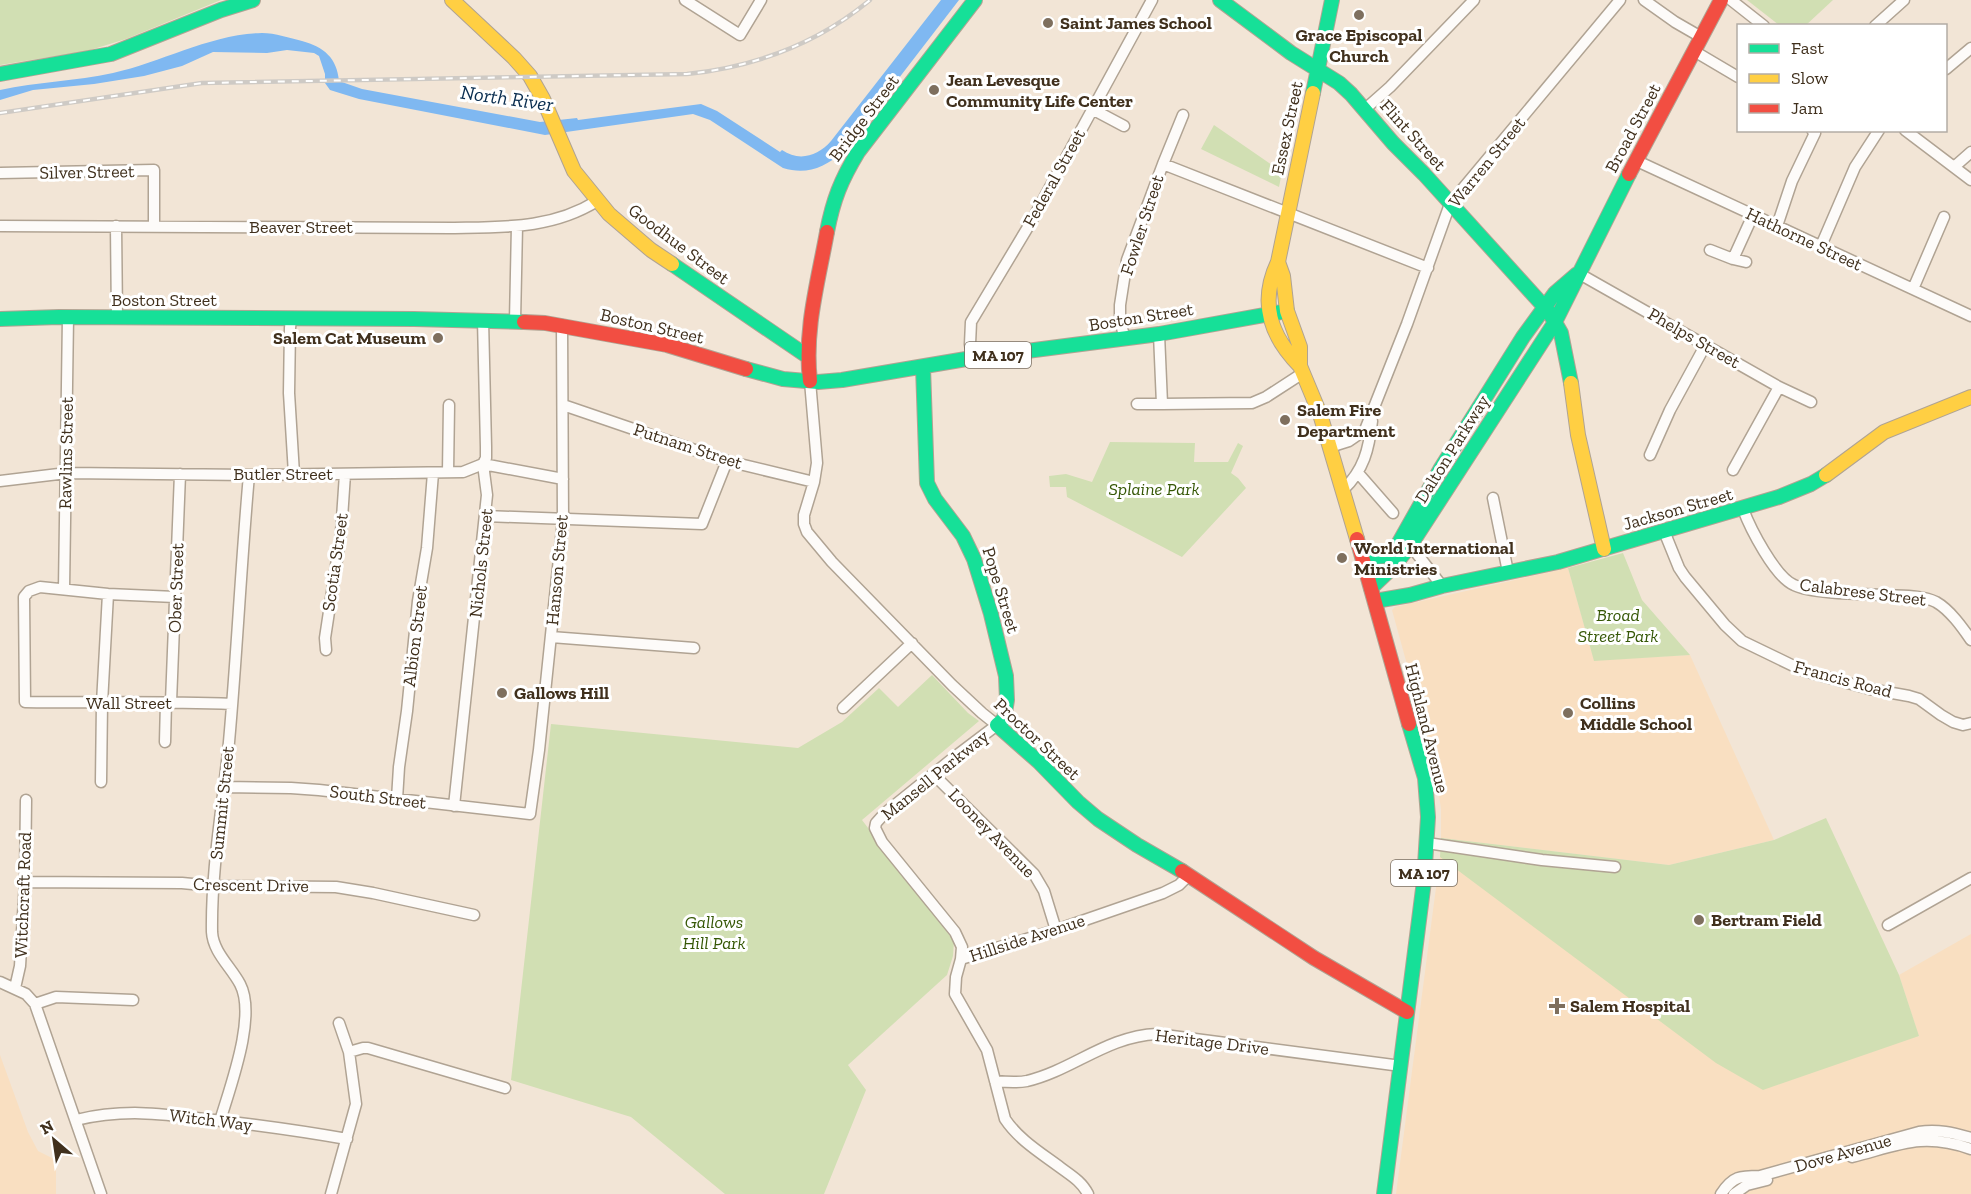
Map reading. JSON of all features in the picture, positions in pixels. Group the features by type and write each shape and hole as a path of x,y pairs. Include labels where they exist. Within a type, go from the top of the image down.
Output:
{"main road":[{"path":"0,74 111,54 221,10 253,0"},
{"name":"Goodhue Street","path":"452,0 523,68 537,87 549,111 574,171 617,222 651,250 807,356"},
{"name":"Bridge Street","path":"810,381 807,356 808,334 831,209 843,176 858,152 975,0"},
{"name":"Flint Street","path":"1220,0 1291,54 1339,83 1544,306 1555,322"},
{"name":"Essex Street","path":"1332,0 1278,262 1271,274 1268,289 1274,330 1287,354 1301,369 1320,414 1343,490"},
{"name":"Broad Street","path":"1555,322 1570,295 1578,273 1720,0"},
{"name":"Essex Street","path":"1278,262 1283,276 1287,311 1300,347 1301,369"},
{"name":"Broad Street","path":"1544,306 1578,273"},
{"name":"Dalton Parkway","path":"1373,594 1392,568 1407,541 1442,468 1517,345 1544,306"},
{"name":"Boston Street","path":"0,319 68,317 514,321 562,325 660,343 702,354 767,376 810,381 842,380 972,358 1125,339 1287,311"},
{"path":"1555,322 1561,333 1567,359 1578,435 1604,549"},
{"name":"Dalton Parkway","path":"1363,558 1390,553 1407,541 1555,322"},
{"name":"Pope Street","path":"923,367 927,483 935,499 967,543 991,614 1007,687 1004,720 998,725"},
{"name":"Jackson Street","path":"1373,594 1410,595 1442,586 1558,562 1743,509 1811,484 1898,424 1971,398"},
{"name":"Highland Avenue","path":"1343,490 1425,778 1428,808 1427,843 1384,1194"},
{"name":"Proctor Street","path":"998,725 1098,819 1189,875 1314,958 1407,1012"}],"street":[{"path":"685,0 740,35 761,0"},
{"name":"Federal Street","path":"972,358 971,322 1031,222 1152,0"},
{"path":"1364,110 1398,79 1474,0"},
{"name":"Warren Street","path":"1330,447 1356,437 1365,430 1428,268 1450,204 1620,0"},
{"path":"1644,0 1701,37"},
{"path":"1731,0 1761,24"},
{"path":"1877,24 1904,0"},
{"path":"1947,68 1971,48"},
{"path":"1694,51 1737,76"},
{"path":"1092,109 1124,126"},
{"name":"Fowler Street","path":"1125,339 1120,321 1120,305 1127,260 1162,164 1184,115"},
{"path":"1777,226 1792,181 1814,132"},
{"path":"1821,246 1855,167 1878,132"},
{"path":"1908,132 1971,180"},
{"path":"1954,167 1971,152"},
{"name":"Hathorne Street","path":"1637,161 1971,316"},
{"path":"1162,164 1428,268"},
{"name":"Silver Street","path":"0,173 154,170 154,226"},
{"name":"Beaver Street","path":"0,226 468,228 517,226 559,219 581,211 597,201"},
{"path":"1733,259 1753,215"},
{"path":"1913,289 1944,217"},
{"path":"116,226 117,318"},
{"path":"514,321 517,226"},
{"path":"1710,250 1746,262"},
{"name":"Phelps Street","path":"1578,273 1779,387 1811,402"},
{"name":"Rawlins Street","path":"64,589 68,317"},
{"path":"291,319 289,393 294,474"},
{"name":"Nichols Street","path":"454,806 487,495 483,464 486,458 486,447 483,320"},
{"name":"Hanson Street","path":"530,814 563,520 562,325"},
{"path":"1158,334 1162,404"},
{"path":"1650,454 1706,344"},
{"path":"1137,404 1252,403 1266,397 1301,369"},
{"name":"Proctor Street","path":"810,381 817,463 804,515 807,532 832,562 973,705 998,725"},
{"path":"1733,470 1779,387"},
{"path":"448,472 449,405"},
{"name":"Putnam Street","path":"563,405 727,461 814,482"},
{"name":"Warren Street","path":"1343,490 1358,473 1369,445 1372,415"},
{"path":"485,516 702,524 727,461"},
{"name":"Butler Street","path":"0,481 67,472 180,474 463,472 483,464 563,479"},
{"name":"Albion Street","path":"397,800 418,601 427,548 433,473"},
{"path":"1358,473 1393,513"},
{"name":"Ober Street","path":"165,742 175,597 180,474"},
{"name":"Summit Street","path":"220,1121 246,1018 245,1001 240,984 212,935 213,886 232,704 249,474"},
{"name":"Scotia Street","path":"326,650 325,638 341,533 345,474"},
{"path":"1493,498 1508,572"},
{"name":"Calabrese Street","path":"1743,509 1758,542 1793,585 1819,590 1904,596 1936,602 1971,640"},
{"name":"Francis Road","path":"1664,531 1685,577 1725,625 1742,641 1804,671 1870,689 1919,699 1953,722 1962,725 1971,723"},
{"path":"1407,541 1442,586"},
{"name":"Wall Street","path":"64,589 40,587 28,591 24,597 25,702 232,704"},
{"path":"64,589 108,594 175,597"},
{"path":"101,782 102,703 108,594"},
{"path":"551,638 694,648"},
{"path":"843,708 912,643"},
{"name":"Mansell Parkway","path":"961,959 962,947 955,932 882,842 875,827 885,813 998,725"},
{"name":"Looney Avenue","path":"933,774 1034,874 1044,891 1056,930"},
{"name":"South Street","path":"224,787 291,788 530,814"},
{"name":"Witchcraft Road","path":"15,988 20,966 25,882 26,800"},
{"path":"1427,843 1542,860 1615,867"},
{"name":"Hillside Avenue","path":"1088,1194 1077,1180 1011,1129 1001,1111 987,1050 955,994 956,977 961,959 1056,930 1163,893 1179,885 1189,875"},
{"path":"1888,925 1971,878"},
{"name":"Crescent Drive","path":"25,882 336,887 474,915"},
{"path":"0,982 26,994 35,1004 101,1194"},
{"path":"35,1004 56,997 133,999"},
{"path":"331,1194 356,1104 349,1052 339,1023"},
{"name":"Heritage Drive","path":"995,1081 1024,1082 1054,1071 1125,1038 1157,1034 1401,1066"},
{"path":"349,1052 368,1048 505,1088"},
{"name":"Witch Way","path":"76,1120 106,1113 134,1112 299,1130 346,1139"},
{"name":"Dove Avenue","path":"1721,1194 1734,1179 1760,1176 1919,1132 1934,1130 1952,1132 1971,1138"},
{"name":"Dove Avenue","path":"1734,1194 1747,1185 1914,1141 1935,1140 1971,1149"}],"shaded area":[{"name":"Collins Middle School","path":"1568,568 1594,660 1690,655 1774,840 1669,865 1441,838 1441,809 1435,766 1392,610 1395,607"},
{"name":"Salem Hospital","path":"1440,857 1637,880 1919,1037 1899,975 1971,934 1971,1194 1396,1194"},
{"path":"0,1055 28,1132 38,1151 56,1160 56,1194 0,1194"}],"green space":[{"path":"0,0 221,0 126,39 87,51 0,65"},
{"path":"1747,0 1833,0 1807,24 1778,24"},
{"path":"1214,125 1282,172 1279,187 1201,149"},
{"name":"Splaine Park","path":"1110,442 1195,443 1194,462 1228,462 1238,443 1243,446 1231,473 1246,488 1182,557 1067,497 1066,487 1050,487 1049,476 1066,474 1092,482"},
{"name":"Broad Street Park","path":"1623,553 1642,600 1690,655 1594,661 1568,568"},
{"name":"Gallows Hill Park","path":"932,675 968,713 979,721 862,820 954,941 953,956 947,975 848,1065 866,1090 824,1194 725,1194 631,1117 511,1080 551,724 798,748 842,722 879,688 898,707"},
{"name":"Bertram Field","path":"1826,818 1899,975 1919,1036 1763,1090 1716,1063 1440,857 1441,838 1669,865 1774,840"}],"water":[{"path":"941,0 959,0 842,152 822,166 800,171 783,168 710,120 693,114 545,135 359,99 330,90 325,83 325,74 319,56 314,53 287,50 267,53 213,52 182,66 144,76 33,90 0,100 0,90 113,73 224,38 267,33 302,41 323,50 332,60 339,81 362,89 540,122 577,118 578,120 701,104 717,111 780,152 782,150 795,156 808,156 831,141"}],"railway":[{"path":"0,113 202,83 687,74 712,71 784,51 850,16 870,0"}],"traffic: fast":[{"path":"0,74 111,54 221,10 253,0"},
{"path":"827,232 838,190 858,152 975,0"},
{"path":"1220,0 1291,53 1339,83 1351,94 1393,143 1549,312 1561,333 1571,383"},
{"path":"1313,93 1332,0"},
{"path":"1371,588 1410,546 1555,322 1629,174"},
{"path":"672,264 807,356"},
{"path":"1363,558 1386,556 1396,548 1441,468 1523,337 1555,293 1577,274"},
{"path":"746,369 783,379 818,382 842,380 972,358 1159,334 1287,311"},
{"path":"0,319 59,317 414,319 524,322"},
{"path":"923,367 927,483 935,499 963,536 974,559 991,614 1006,676 1007,700 1004,719 997,725 1098,819 1182,871"},
{"path":"1375,601 1558,562 1779,497 1826,475"},
{"path":"1384,1194 1424,881 1428,817 1425,778 1409,724"}],"traffic: slow":[{"path":"452,0 530,76 543,99 574,171 609,214 651,250 672,264"},
{"path":"1300,366 1281,343 1275,330 1271,318 1269,291 1278,262 1313,93"},
{"path":"1278,262 1283,276 1287,311 1300,347 1300,366 1320,414 1357,539"},
{"path":"1571,383 1578,435 1604,549"},
{"path":"1826,475 1884,432 1971,397"}],"traffic: jam":[{"path":"1629,174 1721,0"},
{"path":"810,381 810,325 827,232"},
{"path":"524,322 545,323 667,345 746,369"},
{"path":"1357,539 1409,724"},
{"path":"1182,871 1314,958 1407,1012"}],"place":[{"name":"Grace Episcopal Church","path":"1359,15"},
{"name":"Saint James School","path":"1048,23"},
{"name":"Jean Levesque Community Life Center","path":"934,90"},
{"name":"Salem Cat Museum","path":"438,338"},
{"name":"Salem Fire Department","path":"1285,420"},
{"name":"World International Ministries","path":"1342,558"},
{"name":"Gallows Hill","path":"502,693"},
{"name":"Collins Middle School","path":"1568,713"},
{"name":"Bertram Field","path":"1699,920"},
{"name":"Salem Hospital","path":"1557,1006"}],"water label":[{"name":"North River","path":"507,98"}]}
